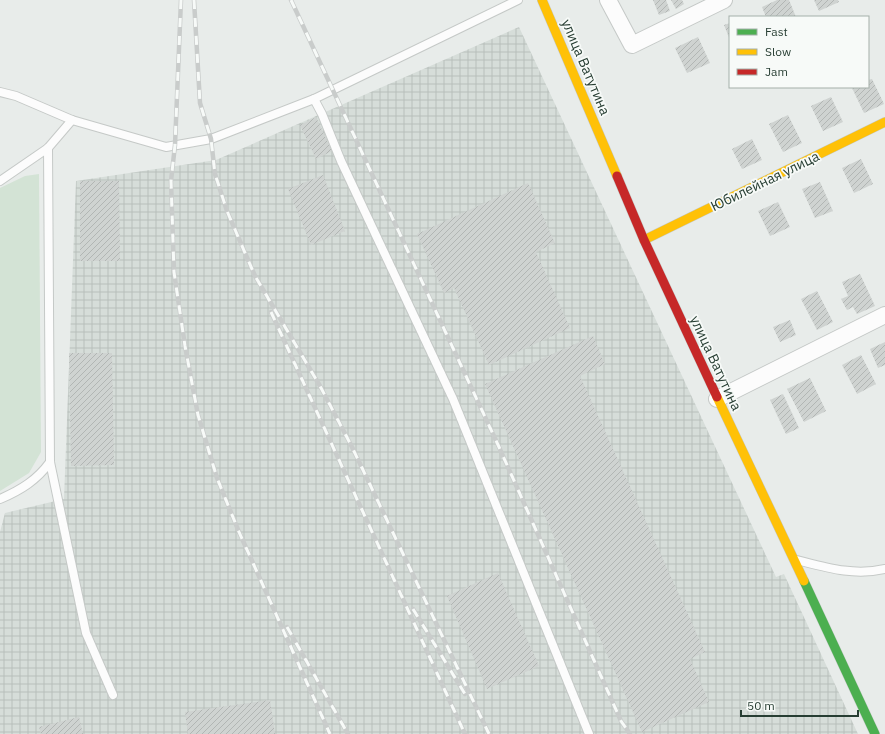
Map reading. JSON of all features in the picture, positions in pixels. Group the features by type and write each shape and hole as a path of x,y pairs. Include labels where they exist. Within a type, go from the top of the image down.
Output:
{"street":[{"name":"улица Ватутина","path":"542,0 644,240 717,399 875,734"},
{"path":"608,0 632,45 724,0"},
{"name":"Юбилейная улица","path":"644,240 885,122"},
{"path":"717,399 885,315"}],"lane":[{"path":"0,92 16,96 72,120 166,147 211,139 314,99 518,0"},
{"path":"314,99 322,114 341,161 453,399 589,734"},
{"path":"0,181 48,148 72,120"},
{"path":"48,148 50,462 86,633 113,695"},
{"path":"0,499 18,491 40,476 50,462"},
{"path":"792,559 830,569 867,573 885,569"}],"shaded area":[{"path":"519,27 776,577 784,574 858,734 0,734 0,532 5,513 64,499 76,181 216,160"}],"green space":[{"path":"39,174 41,452 29,473 0,491 0,188 25,176"}],"building":[{"path":"653,0 666,0 670,11 659,15"},
{"path":"671,0 682,0 684,4 676,9"},
{"path":"777,0 789,0 796,16 766,16 762,7"},
{"path":"814,0 838,0 839,2 819,11"},
{"path":"729,23 729,38 724,25"},
{"path":"698,37 710,63 687,73 675,48"},
{"path":"872,79 884,104 864,113 852,88 869,88 869,80"},
{"path":"831,97 843,122 823,131 811,106"},
{"path":"788,115 802,143 783,152 769,124"},
{"path":"316,117 332,151 316,159 300,125"},
{"path":"752,139 762,160 742,169 732,149"},
{"path":"861,159 873,184 854,193 842,168"},
{"path":"323,175 345,231 311,245 288,189"},
{"path":"80,181 119,181 120,261 80,261"},
{"path":"820,182 833,211 815,218 802,189"},
{"path":"528,183 555,243 536,252 570,328 489,365 454,288 444,293 417,234"},
{"path":"778,202 790,227 770,236 758,211"},
{"path":"860,274 875,306 857,314 853,307 847,310 841,299 848,296 842,282"},
{"path":"817,291 833,322 817,330 801,299"},
{"path":"790,320 796,335 780,342 773,327"},
{"path":"593,336 605,364 580,376 705,652 690,659 709,702 642,732 485,384"},
{"path":"885,342 885,365 878,368 870,349"},
{"path":"69,353 112,353 114,465 71,466"},
{"path":"861,355 876,384 857,394 842,365"},
{"path":"810,378 826,411 804,422 787,389"},
{"path":"783,394 799,428 786,434 770,400"},
{"path":"498,573 539,666 487,689 447,596"},
{"path":"270,700 275,734 188,734 185,712"},
{"path":"79,717 83,734 41,734 39,727"}],"railway":[{"path":"181,0 175,145 171,181 174,272 185,346 198,415 217,478 239,532 330,734"},
{"path":"194,0 200,103 211,139 215,174 227,211 255,276 320,386 352,447 489,734"},
{"path":"291,0 499,447 621,721 630,734"},
{"path":"271,312 465,734"},
{"path":"413,609 465,694"},
{"path":"287,627 348,734"}],"traffic: fast":[{"path":"804,581 875,734"}],"traffic: slow":[{"path":"542,0 617,176"},
{"path":"644,240 885,122"},
{"path":"717,397 804,581"}],"traffic: jam":[{"path":"617,176 644,240 717,397"}]}
